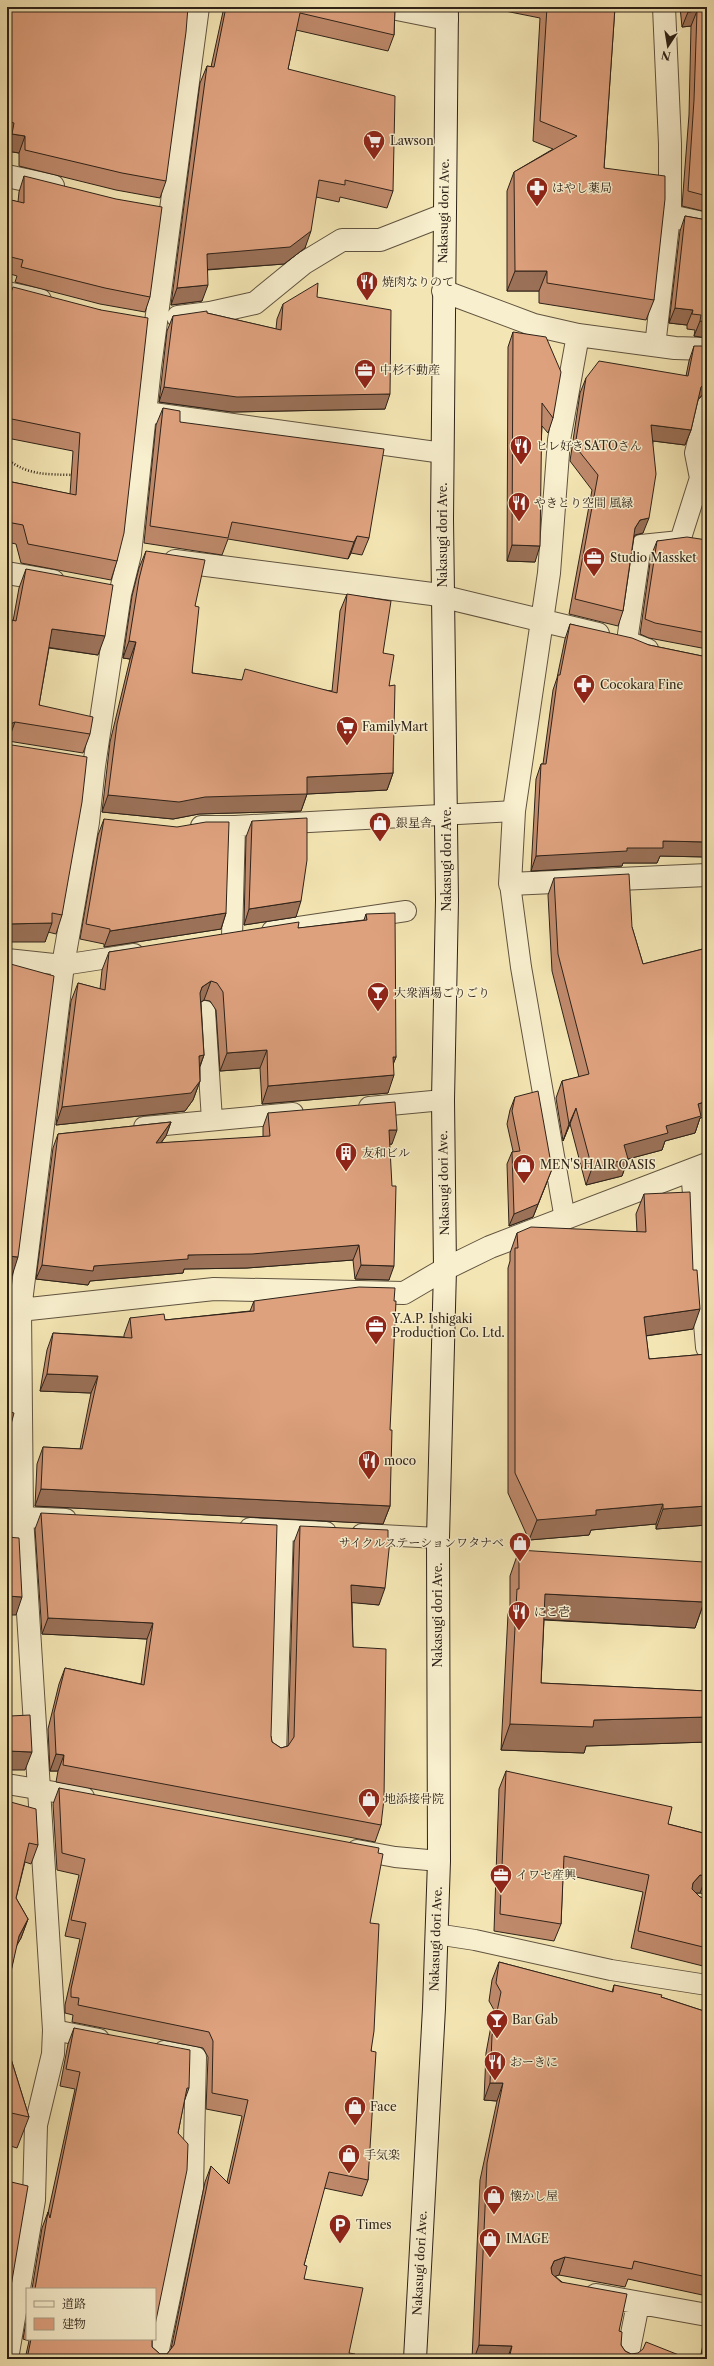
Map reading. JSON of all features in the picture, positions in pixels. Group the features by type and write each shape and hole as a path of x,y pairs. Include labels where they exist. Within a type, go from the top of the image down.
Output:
{"street":[{"path":"7,2357 34,2200 36,2125 53,2054 54,2030 22,1517 14,1309 50,1137 63,966 96,823 94,766 120,594 130,554 170,212 198,7"},
{"path":"387,7 446,13"},
{"path":"664,7 670,136 670,216 707,224"},
{"name":"Nakasugi dori Ave.","path":"415,2359 439,1861 438,1538 445,1269 443,1100 447,900 442,597 446,13"},
{"path":"7,176 75,192"},
{"path":"148,208 170,212"},
{"path":"134,323 157,323 255,303 304,263 342,240 380,240 444,215"},
{"path":"443,291 534,325 578,335 655,346 707,349"},
{"path":"7,293 62,306"},
{"path":"578,335 560,440 549,573 514,811 510,884 707,875"},
{"path":"130,554 442,597 627,641"},
{"path":"7,573 75,586"},
{"path":"97,590 120,594"},
{"path":"14,1309 214,1289 404,1293 445,1269 490,1247 699,1167 707,1347"},
{"path":"579,2292 638,2304 707,2315"},
{"path":"627,2359 638,2304"}],"lane":[{"path":"655,346 670,216"},
{"path":"669,654 646,649 627,641 641,545 680,541 700,478 695,453 707,405"},
{"path":"146,412 443,453"},
{"path":"72,763 94,766"},
{"path":"180,830 199,826 235,826 514,811"},
{"path":"235,826 224,938 406,911"},
{"path":"510,884 521,967 565,1219"},
{"path":"7,959 63,966 155,950"},
{"path":"205,1011 212,1120"},
{"path":"350,1108 443,1100"},
{"path":"127,1129 312,1111"},
{"path":"22,1517 85,1520"},
{"path":"235,1527 438,1538"},
{"path":"276,1753 283,1530"},
{"path":"7,1784 100,1800"},
{"path":"340,1847 395,1857 439,1861"},
{"path":"436,1934 475,1940 611,1970 707,1986"},
{"path":"54,2030 114,2042"},
{"path":"144,2047 196,2057 193,2188 157,2359"}],"building":[{"path":"7,7 188,7 166,181 122,173 25,150 25,136 12,134 14,123 7,121"},
{"path":"226,7 395,7 394,35 300,13 288,69 395,96 393,191 345,180 345,185 319,180 311,231 290,247 207,254 208,285 177,288 207,66 214,67"},
{"path":"547,7 615,7 604,168 665,176 665,199 654,300 547,283 547,271 515,271 514,172 577,136 540,121"},
{"path":"687,7 707,7 707,196 688,191 694,100 697,11 688,12"},
{"path":"24,176 116,199 162,207 150,297 105,288 21,267 23,260 7,256 7,199 24,203"},
{"path":"685,216 707,220 707,322 700,321 701,315 692,314 693,310 675,308"},
{"path":"318,283 317,297 391,310 390,394 237,397 164,387 173,316 207,311 207,313 281,330 283,304"},
{"path":"13,287 101,310 148,318 124,533 117,561 28,544 23,525 7,522 7,481 76,495 80,433 7,418 7,303"},
{"path":"513,332 546,337 561,372 553,418 542,403 540,546 512,545"},
{"path":"694,346 707,346 707,381 701,387 691,430 651,425 656,474 649,518 640,520 635,528 623,611 575,599 598,475 575,446 586,378 599,361 688,376"},
{"path":"163,408 180,411 180,422 384,449 369,538 357,536 354,542 232,522 228,538 150,526"},
{"path":"687,537 707,540 707,633 655,623 645,619 657,541"},
{"path":"146,551 205,560 195,606 199,607 192,673 242,680 245,669 337,693 347,594 391,601 383,653 394,655 389,686 395,685 393,773 307,777 307,794 205,797 179,802 108,795 117,724 136,642 129,641 139,579"},
{"path":"26,569 113,585 105,636 52,629 39,705 93,717 90,734 15,722 7,725 7,627 11,628 12,620 16,621"},
{"path":"570,624 632,638 649,645 707,657 707,842 663,841 663,848 627,848 627,851 536,856 541,764 546,764 558,675 560,675"},
{"path":"7,742 12,745 87,757 82,802 62,915 52,913 52,923 7,924"},
{"path":"307,818 307,860 301,901 249,909 252,821"},
{"path":"104,819 177,827 206,822 229,822 226,913 110,931 110,929 86,924"},
{"path":"629,874 632,927 643,964 707,948 707,1101 698,1104 701,1116 666,1126 668,1133 624,1145 628,1159 592,1168 576,1108 569,1124 562,1081 589,1074 558,954 554,878"},
{"path":"395,913 396,1057 393,1057 394,1075 268,1086 267,1050 227,1053 223,992 217,983 211,981 202,987 200,993 204,1055 199,1056 200,1081 191,1093 62,1107 78,983 105,990 109,952 299,922 298,928 367,920 366,914"},
{"path":"7,963 54,976 18,1257 8,1256 7,1259"},
{"path":"538,1091 552,1169 538,1204 514,1214 512,1152 520,1151 512,1111 515,1097"},
{"path":"395,1102 397,1130 389,1130 392,1186 396,1186 394,1266 361,1265 359,1245 252,1254 188,1255 188,1259 94,1266 93,1271 42,1265 58,1134 171,1122 156,1143 270,1136 268,1113"},
{"path":"690,1192 693,1270 697,1270 700,1309 644,1317 649,1359 707,1354 707,1506 663,1509 663,1504 596,1510 596,1515 537,1520 515,1473 515,1248 518,1248 517,1233 531,1227 646,1232 644,1194"},
{"path":"359,1287 395,1288 394,1301 396,1301 390,1430 392,1430 390,1506 41,1489 43,1447 82,1449 98,1376 47,1374 53,1333 132,1338 130,1318 164,1314 165,1320 254,1311 254,1301"},
{"path":"7,1411 14,1413 7,1440"},
{"path":"41,1513 277,1525 271,1736 272,1742 281,1748 288,1746 294,1737 300,1526 388,1530 388,1540 390,1540 385,1588 351,1585 353,1647 386,1649 384,1799 381,1825 63,1765 64,1755 56,1754 54,1713 65,1668 144,1685 153,1623 48,1618"},
{"path":"7,1537 19,1538 22,1597 7,1596"},
{"path":"519,1550 704,1562 704,1602 545,1594 541,1683 707,1691 707,1717 594,1720 593,1727 510,1724 517,1589 519,1589"},
{"path":"7,1715 30,1715 32,1752 7,1751"},
{"path":"506,1771 672,1807 668,1824 707,1834 707,1876 700,1875 693,1883 692,1889 700,1897 707,1899 707,1948 638,1931 649,1875 564,1856 561,1924 500,1914"},
{"path":"59,1788 379,1848 378,1853 383,1854 370,1923 379,1924 374,2031 371,2051 376,2052 368,2180 329,2172 304,2265 307,2266 304,2279 363,2288 349,2353 355,2354 355,2359 27,2359 31,2340 152,2340 152,2347 160,2354 167,2354 174,2345 211,2166 229,2184 248,2100 212,2093 213,2041 209,2032 78,2005 79,1998 71,1997 71,1989 86,1923 71,1920 85,1859 62,1853"},
{"path":"7,1801 36,1809 38,1845 29,1843 16,1898 28,1919 19,1936 10,1976 7,1980"},
{"path":"499,1962 613,1992 614,1985 662,1995 661,1997 707,2012 707,2277 634,2261 632,2269 565,2257 554,2261 551,2268 552,2274 561,2282 627,2294 619,2331 622,2332 621,2345 625,2351 631,2354 638,2353 643,2349 646,2342 689,2359 509,2359 512,2346 479,2345 487,2163 503,2083 490,2083 492,2036 501,1992 496,1983"},
{"path":"74,2028 190,2050 189,2088 187,2088 178,2133 188,2144 187,2170 156,2320 156,2288 35,2288 48,2212 50,2218 80,2072 66,2069"},
{"path":"7,2046 29,2117 7,2112"},
{"path":"7,2181 28,2186 7,2310"},
{"path":"707,2340 707,2359 703,2359"}],"place":[{"name":"Lawson","path":"374,160"},
{"name":"はやし薬局","path":"537,208"},
{"name":"焼肉なりのて","path":"367,302"},
{"name":"中杉不動産","path":"365,390"},
{"name":"ヒレ好きSATOさん","path":"521,466"},
{"name":"やきとり空間 風緑","path":"519,522"},
{"name":"Studio Massket","path":"594,578"},
{"name":"Cocokara Fine","path":"584,704"},
{"name":"FamilyMart","path":"347,746"},
{"name":"銀星舎","path":"380,842"},
{"name":"大衆酒場ごりごり","path":"378,1012"},
{"name":"友和ビル","path":"346,1172"},
{"name":"MEN'S HAIR OASIS","path":"524,1184"},
{"name":"Y.A.P. Ishigaki Production Co. Ltd.","path":"376,1346"},
{"name":"moco","path":"369,1480"},
{"name":"サイクルステーションワタナベ","path":"520,1562"},
{"name":"にこ壱","path":"519,1632"},
{"name":"地添接骨院","path":"369,1818"},
{"name":"イワセ産興","path":"501,1894"},
{"name":"Bar Gab","path":"497,2040"},
{"name":"おーきに","path":"495,2082"},
{"name":"Face","path":"355,2126"},
{"name":"手気楽","path":"349,2174"},
{"name":"懐かし屋","path":"494,2216"},
{"name":"Times","path":"340,2244"},
{"name":"IMAGE","path":"490,2258"}]}
